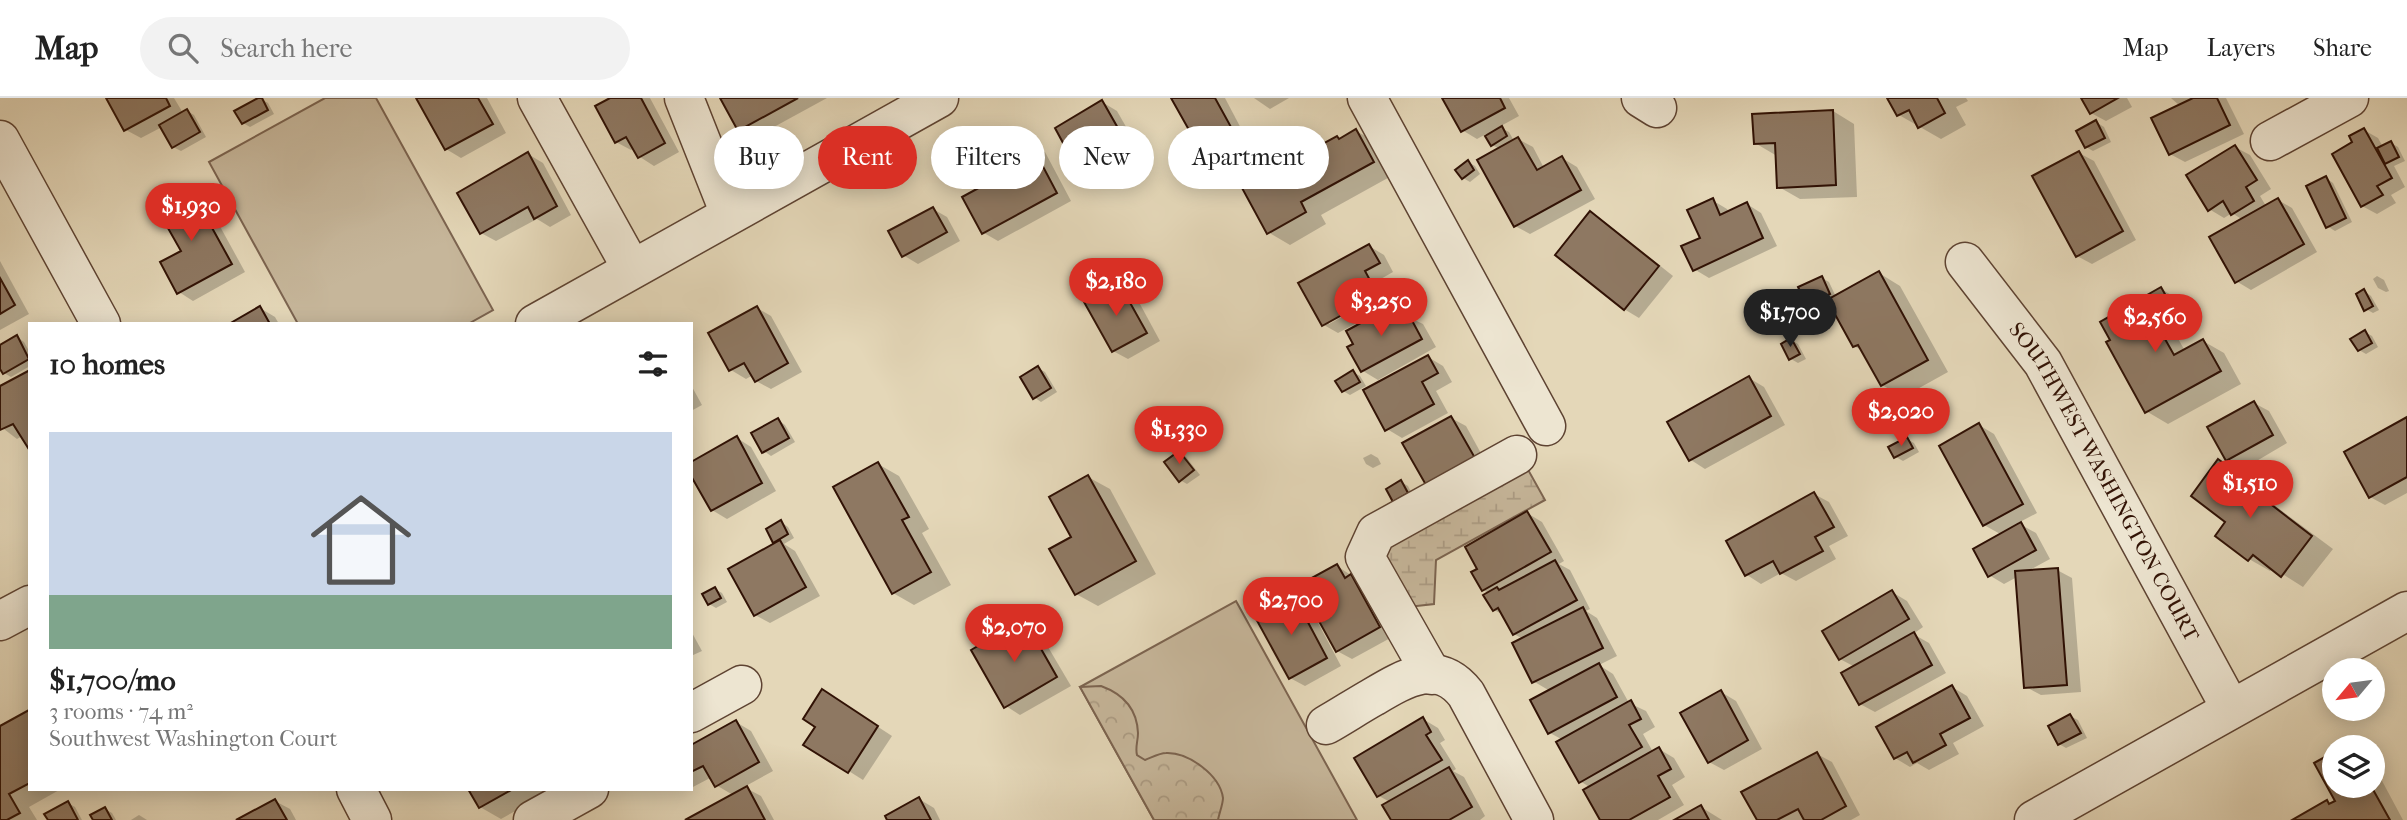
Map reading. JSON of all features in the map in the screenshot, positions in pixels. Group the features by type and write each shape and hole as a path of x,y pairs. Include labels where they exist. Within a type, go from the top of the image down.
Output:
{"street":[{"path":"537,98 632,269"},
{"path":"684,98 730,214"},
{"path":"539,322 939,98"},
{"path":"1367,98 1546,426"},
{"path":"2270,141 2349,98"},
{"path":"1,143 100,322"},
{"name":"SOUTHWEST WASHINGTON COURT","path":"1965,262 2043,363 2231,709"},
{"path":"1432,675 1365,557 1376,533 1517,455"},
{"path":"0,621 28,606"},
{"path":"2034,820 2407,611"},
{"path":"1326,725 1408,677 1432,675 1449,680 1460,686 1466,694 1534,820"},
{"path":"693,712 742,685"},
{"path":"357,791 372,820"},
{"path":"533,820 585,791"}],"green space":[{"path":"325,98 376,98 493,310 472,322 297,322 209,162"},
{"path":"1522,459 1545,500 1436,560 1434,604 1408,607 1381,552"},
{"path":"1236,601 1357,820 1154,820 1080,687"},
{"path":"1101,686 1116,693 1132,709 1138,733 1137,755 1145,760 1163,753 1184,756 1202,766 1216,781 1223,798 1218,820 1154,820 1080,687"}],"building":[{"path":"106,98 166,98 170,106 124,131"},
{"path":"262,98 268,110 242,124 234,111"},
{"path":"416,98 478,98 493,124 445,150"},
{"path":"610,98 641,98 665,143 638,158 626,137 615,143 595,106"},
{"path":"720,98 798,98 747,126 735,126"},
{"path":"1171,98 1215,98 1230,126 1187,126"},
{"path":"1442,98 1500,98 1505,108 1461,132"},
{"path":"1887,98 1937,98 1945,113 1918,128 1909,110 1897,116"},
{"path":"2081,98 2118,98 2090,114"},
{"path":"2193,98 2217,98 2230,125 2169,155 2151,118"},
{"path":"1102,100 1117,126 1059,126 1059,135 1055,128"},
{"path":"187,109 200,132 172,148 159,125"},
{"path":"1833,110 1836,185 1777,188 1775,143 1754,144 1752,114"},
{"path":"2096,120 2105,138 2085,148 2076,131"},
{"path":"1502,126 1507,136 1491,146 1485,136"},
{"path":"2364,128 2392,178 2377,186 2383,195 2361,207 2332,154 2352,142 2349,136"},
{"path":"1356,129 1374,162 1329,187 1329,140 1337,136 1339,139"},
{"path":"1518,137 1537,170 1562,156 1581,190 1514,227 1477,160"},
{"path":"2391,141 2399,157 2385,164 2377,148"},
{"path":"2235,145 2257,180 2246,187 2254,201 2231,215 2223,201 2208,211 2186,175"},
{"path":"2079,151 2123,231 2076,257 2032,176"},
{"path":"528,152 557,206 534,219 528,207 480,234 457,193"},
{"path":"1468,160 1474,170 1462,179 1455,170"},
{"path":"1045,170 1057,193 982,234 962,197 977,189 1045,189"},
{"path":"2326,176 2346,218 2326,228 2306,186"},
{"path":"190,188 232,264 177,294 160,262 181,251 156,207"},
{"path":"1243,189 1325,189 1301,202 1306,212 1267,234"},
{"path":"1713,198 1720,215 1747,202 1763,238 1693,271 1681,246 1700,238 1687,210"},
{"path":"2278,198 2304,244 2235,283 2209,237"},
{"path":"933,207 947,232 902,257 888,231"},
{"path":"1590,211 1659,266 1624,310 1555,255"},
{"path":"1369,244 1380,263 1365,271 1378,295 1322,326 1298,283"},
{"path":"1879,271 1928,360 1881,386 1858,345 1853,347 1827,300"},
{"path":"1822,276 1830,294 1806,304 1798,287"},
{"path":"0,278 15,305 0,314"},
{"path":"1119,283 1147,333 1112,352 1084,302"},
{"path":"2161,287 2171,305 2152,316 2174,355 2203,339 2221,371 2145,413 2106,342 2110,340 2100,322"},
{"path":"2364,289 2373,306 2364,311 2356,294"},
{"path":"260,306 269,322 232,322"},
{"path":"757,306 788,363 755,382 744,363 729,371 708,333"},
{"path":"1390,307 1397,319 1408,313 1422,339 1361,372 1347,347 1353,344 1346,331"},
{"path":"2365,330 2372,343 2358,351 2350,339"},
{"path":"17,335 28,360 3,374 0,369 0,345"},
{"path":"1791,338 1800,354 1789,360 1781,344"},
{"path":"1428,355 1438,373 1422,382 1434,404 1385,431 1363,390"},
{"path":"1038,366 1051,388 1033,399 1020,377"},
{"path":"1353,370 1360,382 1342,392 1335,381"},
{"path":"28,371 28,448 13,424 0,430 0,386"},
{"path":"1749,376 1771,416 1689,461 1667,422"},
{"path":"2254,401 2273,435 2226,461 2207,427"},
{"path":"1451,416 1475,458 1426,485 1402,443"},
{"path":"2407,417 2407,477 2369,498 2344,452"},
{"path":"778,418 789,438 762,453 751,433"},
{"path":"1979,423 2023,504 1983,526 1939,446"},
{"path":"737,436 762,483 711,511 693,480 693,461"},
{"path":"1907,437 1913,448 1894,458 1888,447"},
{"path":"1179,451 1194,470 1179,482 1164,462"},
{"path":"2218,459 2245,479 2242,482 2312,536 2281,577 2253,555 2248,561 2215,536 2225,522 2191,496"},
{"path":"878,462 909,517 902,520 931,572 892,594 833,487"},
{"path":"1088,475 1136,561 1075,595 1049,549 1071,537 1049,497"},
{"path":"1401,480 1408,493 1393,502 1386,489"},
{"path":"1814,492 1834,527 1815,537 1823,551 1780,574 1773,561 1745,576 1726,541"},
{"path":"1527,511 1551,552 1482,591 1471,572 1477,569 1465,547"},
{"path":"781,520 788,534 773,543 766,529"},
{"path":"2021,522 2036,550 1988,577 1973,549"},
{"path":"780,540 806,587 754,616 728,569"},
{"path":"1555,560 1577,600 1513,635 1498,608 1493,611 1483,595 1497,587 1499,590"},
{"path":"1337,564 1345,578 1351,574 1380,627 1336,652 1299,585"},
{"path":"2058,568 2067,685 2024,688 2015,571"},
{"path":"715,587 721,598 708,605 702,594"},
{"path":"1892,590 1909,619 1839,660 1822,631"},
{"path":"1294,596 1327,658 1289,679 1255,617"},
{"path":"1583,607 1603,648 1532,683 1512,643"},
{"path":"1024,619 1057,677 1004,708 971,650"},
{"path":"1914,632 1932,665 1859,705 1841,673"},
{"path":"1599,663 1617,697 1548,734 1530,700"},
{"path":"1952,685 1970,718 1940,734 1946,745 1913,763 1907,752 1894,759 1876,727"},
{"path":"822,689 878,726 848,773 803,745 815,727 803,719"},
{"path":"1721,690 1748,740 1708,763 1680,713"},
{"path":"1631,700 1641,719 1629,725 1642,747 1579,783 1556,742"},
{"path":"28,711 28,784 9,794 20,813 7,820 0,820 0,726"},
{"path":"2070,714 2081,733 2058,745 2048,726"},
{"path":"1423,717 1431,732 1426,735 1442,760 1377,797 1354,758"},
{"path":"736,720 759,762 715,787 703,766 693,771 693,744"},
{"path":"1659,747 1671,769 1658,776 1670,797 1629,820 1600,820 1583,790"},
{"path":"1817,752 1846,806 1821,820 1804,820 1798,809 1777,820 1757,820 1741,792"},
{"path":"2322,759 2322,777 2314,763"},
{"path":"1449,767 1472,807 1449,820 1391,820 1382,805"},
{"path":"747,786 765,820 685,820"},
{"path":"469,791 509,791 479,808"},
{"path":"919,797 931,820 887,820 885,816"},
{"path":"2333,798 2378,798 2390,820 2292,820 2327,800 2329,804 2335,801"},
{"path":"275,799 287,820 236,820"},
{"path":"68,801 78,820 48,820 44,814"},
{"path":"1701,805 1709,820 1674,820"},
{"path":"105,807 112,820 93,820 90,815"}]}
